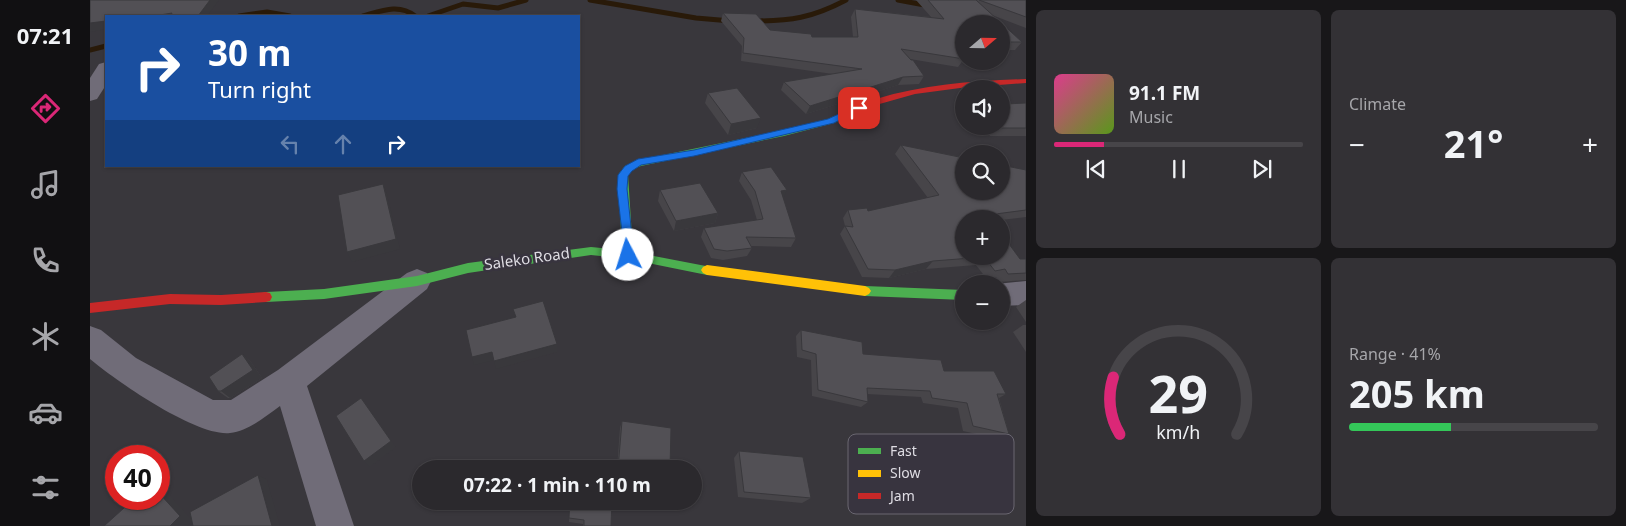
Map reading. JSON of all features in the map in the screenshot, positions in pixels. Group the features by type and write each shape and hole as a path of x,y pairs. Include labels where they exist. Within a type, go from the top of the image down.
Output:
{"street":[{"path":"90,95 105,70"},
{"path":"628,255 623,175 638,163 675,157 812,126 831,121 872,102 914,93 960,84 1026,81"},
{"name":"Saleko Road","path":"90,308 170,299 221,300 324,294 417,281 468,268 543,256 591,251 628,255 736,275 846,290 955,295"},
{"path":"90,340 101,351 125,368 210,416 231,417 244,412 289,381 417,281"},
{"path":"1010,294 1026,293"},
{"path":"289,381 335,526"}],"building":[{"path":"90,0 210,0 199,15 171,15 172,13 160,15 105,15 105,21 90,23"},
{"path":"928,0 976,0 992,15 955,15 955,58 901,49 913,60 924,76 903,77 810,106 784,82 862,69 743,53 744,38 723,13 756,14 770,30 811,34 812,37 858,37 855,9 944,19"},
{"path":"979,0 1026,0 1026,17"},
{"path":"1010,31 1022,42 1010,42"},
{"path":"737,88 761,118 731,124 708,93"},
{"path":"1026,103 1026,128 1010,128 1010,104"},
{"path":"901,145 955,156 955,200 1010,200 1010,167 1026,170 1026,210 1010,212 1010,210 955,210 955,259 933,261 895,270 868,269 845,226 853,227 848,210 867,208 868,211 939,195"},
{"path":"771,167 787,190 781,191 796,238 746,237 752,248 727,251 714,249 704,228 763,219 755,191 742,172"},
{"path":"700,183 718,213 676,221 660,190"},
{"path":"383,184 396,239 347,252 338,195"},
{"path":"1010,245 1020,259 1026,259 1026,273 1008,274 1005,269 995,271 990,265 1010,265"},
{"path":"543,301 557,344 494,361 492,352 472,357 466,330 516,317 513,309"},
{"path":"801,330 862,342 863,354 941,360 944,371 994,371 1006,394 997,394 1009,434 973,426 967,403 932,398 930,391 867,388 868,402 818,390 816,354 802,350"},
{"path":"242,354 253,370 221,391 218,391 209,377"},
{"path":"361,398 391,441 364,461 336,416"},
{"path":"622,421 671,428 670,460 619,460"},
{"path":"739,451 803,457 811,498 744,492"},
{"path":"258,475 272,526 193,526 190,512"},
{"path":"170,505 180,516 170,526 104,526 122,510 170,510"},
{"path":"569,510 612,510 611,526 584,526 584,520 569,518"}],"waterway":[{"path":"431,15 463,4 498,8 526,0"},
{"path":"590,0 696,18 731,21"},
{"path":"752,21 790,19 812,15 846,0"},
{"path":"898,0 930,6"},
{"path":"366,15 390,9 403,10 414,15"},
{"path":"246,15 267,12 284,15"},
{"path":"90,50 105,46"}],"traffic: fast":[{"path":"628,255 623,175 628,168 639,163 784,133 831,121 852,111"},
{"path":"266,297 324,294 417,281 468,268 591,251 628,255 707,270"},
{"path":"865,291 955,295"}],"traffic: slow":[{"path":"707,270 865,291"}],"traffic: jam":[{"path":"852,111 894,96 915,91 960,85 1026,81"},
{"path":"90,308 170,299 221,300 266,297"}],"route":[{"path":"628,255 622,189 623,175 628,168 638,163 694,153 831,121 859,108"}]}
